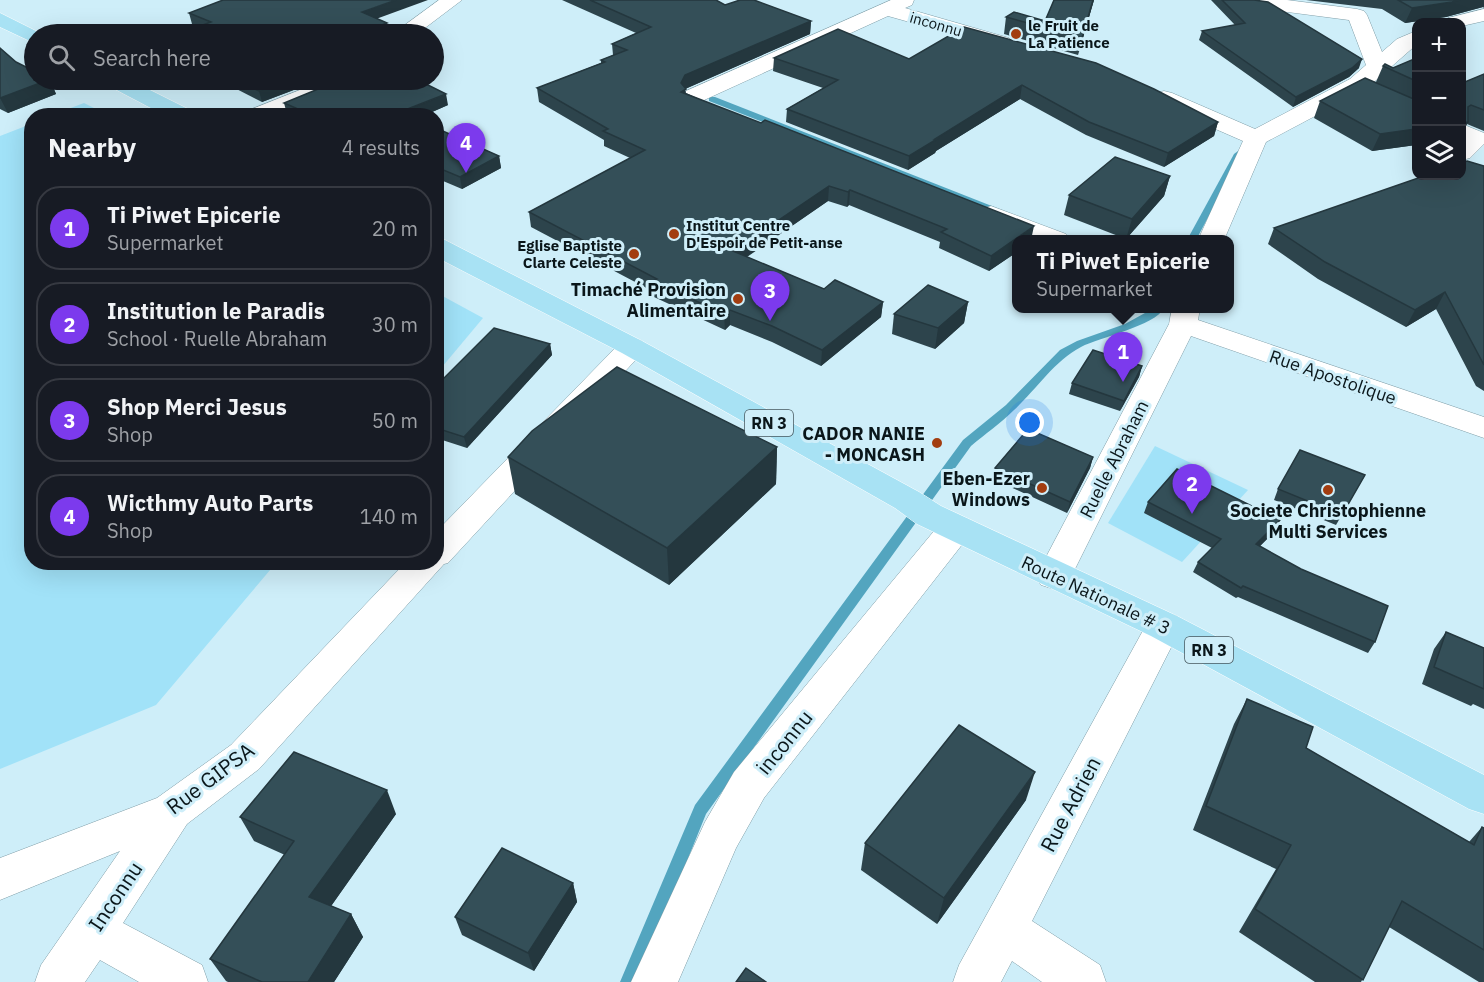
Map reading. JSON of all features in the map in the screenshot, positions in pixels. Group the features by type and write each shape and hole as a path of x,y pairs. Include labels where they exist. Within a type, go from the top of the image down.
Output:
{"main road":[{"path":"0,19 24,32"},
{"path":"134,90 169,108"},
{"name":"Route Nationale # 3","path":"444,250 632,347 931,514 1054,576 1164,626 1484,796"}],"street":[{"path":"419,24 452,0"},
{"name":"inconnu","path":"717,106 694,96 906,0"},
{"path":"1242,0 1357,15 1377,66"},
{"name":"inconnu","path":"886,9 1022,47"},
{"path":"1466,19 1484,15"},
{"path":"810,25 833,33"},
{"path":"1213,235 1256,138 1368,88 1377,66 1412,39"},
{"path":"1142,88 1256,138"},
{"path":"275,108 319,90"},
{"path":"1466,133 1478,138 1466,149"},
{"path":"969,205 1044,235"},
{"name":"Rue Apostolique","path":"1184,316 1484,428"},
{"name":"Ruelle Abraham","path":"1054,576 1184,316"},
{"path":"444,546 632,347"},
{"name":"inconnu","path":"654,982 720,836 749,785 931,514"},
{"name":"Rue GIPSA","path":"0,879 172,811 244,757 420,570"},
{"name":"Rue Adrien","path":"976,982 1164,626"},
{"name":"Inconnu","path":"58,982 172,811"},
{"path":"1004,929 1083,982"},
{"name":"inconnu","path":"92,931 185,982"}],"shaded area":[{"path":"84,103 94,108 71,108"},
{"path":"24,127 24,570 270,570 156,705 0,769 0,136"},
{"path":"444,297 483,318 444,365"},
{"path":"1155,446 1248,490 1182,562 1108,523"}],"building":[{"path":"223,0 396,0 362,12 387,23 384,24 206,24 211,22 189,13"},
{"path":"590,0 716,0 725,5 740,0 754,0 811,21 685,75 681,83 686,89 681,92 761,123 765,120 1034,226 1021,235 1012,235 1012,241 991,256 941,232 947,229 850,190 848,192 829,186 733,251 824,289 835,280 883,302 822,350 772,326 730,310 724,314 653,281 657,279 529,212 645,150 603,131 608,129 537,88 605,62 601,60 627,50 612,44 651,27"},
{"path":"1054,0 1093,0 1082,38 1006,17 1014,12 1045,21"},
{"path":"1222,0 1268,2 1362,59 1352,68 1296,97 1202,31 1245,23"},
{"path":"1398,0 1460,0 1412,8"},
{"path":"964,27 1096,63 1154,89 1218,122 1168,153 1089,122 1022,85 909,156 787,109 838,80 774,58 838,29 909,59"},
{"path":"0,48 24,66 24,89 0,98"},
{"path":"1412,60 1412,79 1383,66 1385,64 1393,68"},
{"path":"1484,74 1484,110 1471,105 1468,107 1468,122 1466,122 1466,82"},
{"path":"1365,78 1412,98 1412,130 1380,134 1320,101"},
{"path":"316,90 438,90 446,94 410,108 296,108 284,103"},
{"path":"444,132 499,156 460,177 444,170"},
{"path":"1115,157 1170,176 1132,219 1069,195"},
{"path":"1466,161 1484,166 1484,365 1445,292 1415,310 1325,262 1274,228 1412,180 1466,180"},
{"path":"928,285 968,302 938,328 894,314"},
{"path":"494,328 550,344 464,437 444,431 444,378"},
{"path":"1093,350 1142,366 1124,401 1072,383"},
{"path":"617,367 777,447 667,548 508,457 532,431"},
{"path":"1028,429 1093,457 1070,502 995,468"},
{"path":"1300,450 1365,475 1342,515 1278,489"},
{"path":"1177,469 1280,520 1256,544 1301,569 1388,606 1375,642 1243,586 1241,588 1198,562 1221,539 1148,502"},
{"path":"1446,632 1484,648 1484,689 1434,667"},
{"path":"1247,699 1313,727 1306,748 1474,845 1482,827 1484,828 1484,950 1402,901 1363,980 1255,909 1291,845 1206,806"},
{"path":"959,725 1035,772 944,898 865,843"},
{"path":"294,752 387,790 309,897 351,914 308,982 262,982 210,959 294,841 240,817"},
{"path":"502,848 573,883 528,953 455,917"},
{"path":"746,968 766,982 736,982"}],"waterway":[{"path":"712,99 1002,212"},
{"path":"1194,235 1238,154"},
{"path":"629,982 700,810 967,443 1010,408 1064,352 1155,313"}],"place":[{"name":"le Fruit de La Patience","path":"1016,34"},
{"name":"Wicthmy Auto Parts","path":"466,173"},
{"name":"Institut Centre D'Espoir de Petit-anse","path":"674,234"},
{"name":"Eglise Baptiste Clarte Celeste","path":"634,254"},
{"name":"Timaché Provision Alimentaire","path":"738,299"},
{"name":"Shop Merci Jesus","path":"770,321"},
{"name":"Ti Piwet Epicerie","path":"1123,382"},
{"name":"CADOR NANIE - MONCASH","path":"937,443"},
{"name":"Eben-Ezer Windows","path":"1042,488"},
{"name":"Societe Christophienne Multi Services","path":"1328,490"},
{"name":"Institution le Paradis","path":"1192,514"}]}
